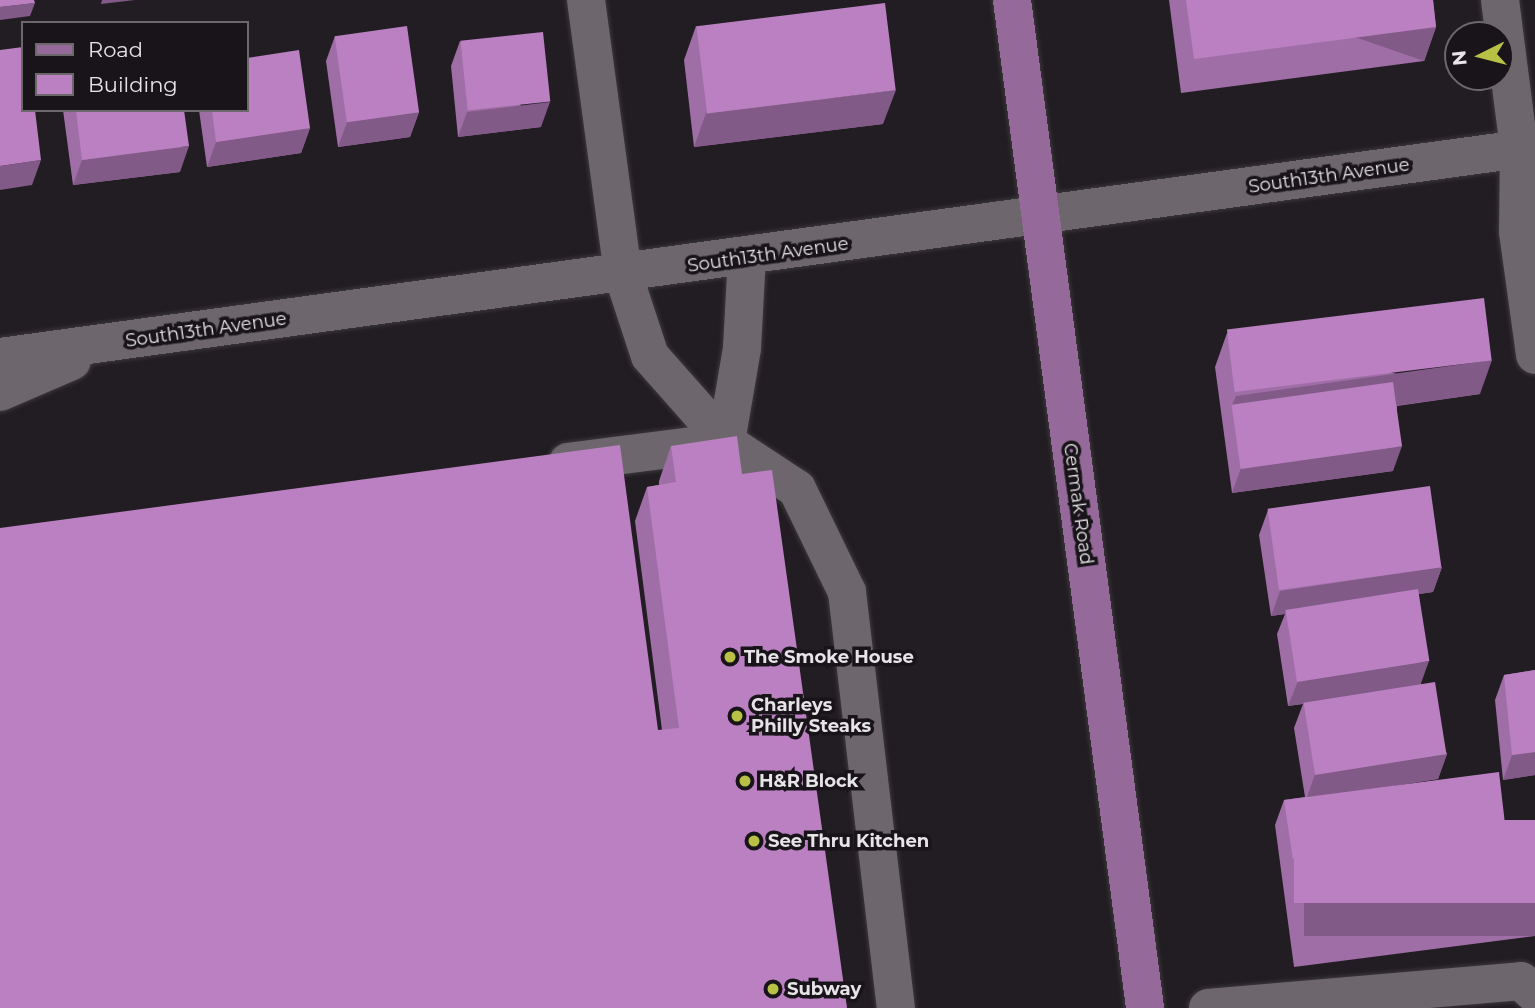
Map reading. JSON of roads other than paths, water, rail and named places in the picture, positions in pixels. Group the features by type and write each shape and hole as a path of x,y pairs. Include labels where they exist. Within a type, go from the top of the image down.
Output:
{"main road":[{"name":"Cermak Road","path":"1012,0 1145,1008"}],"street":[{"path":"586,0 623,274 650,356 726,442 797,489 847,592 896,1008"},
{"path":"1500,0 1527,148 1518,232 1535,355"},
{"name":"South13th Avenue","path":"0,357 1040,218 1527,148"},
{"path":"726,442 742,348 747,257"},
{"path":"0,392 116,342"},
{"path":"534,466 726,442"},
{"path":"1208,1008 1521,981 1535,994"}],"place":[{"name":"The Smoke House","path":"730,657"},
{"name":"Charleys Philly Steaks","path":"737,716"},
{"name":"H&R Block","path":"745,781"},
{"name":"See Thru Kitchen","path":"754,841"},
{"name":"Subway","path":"773,989"}]}
